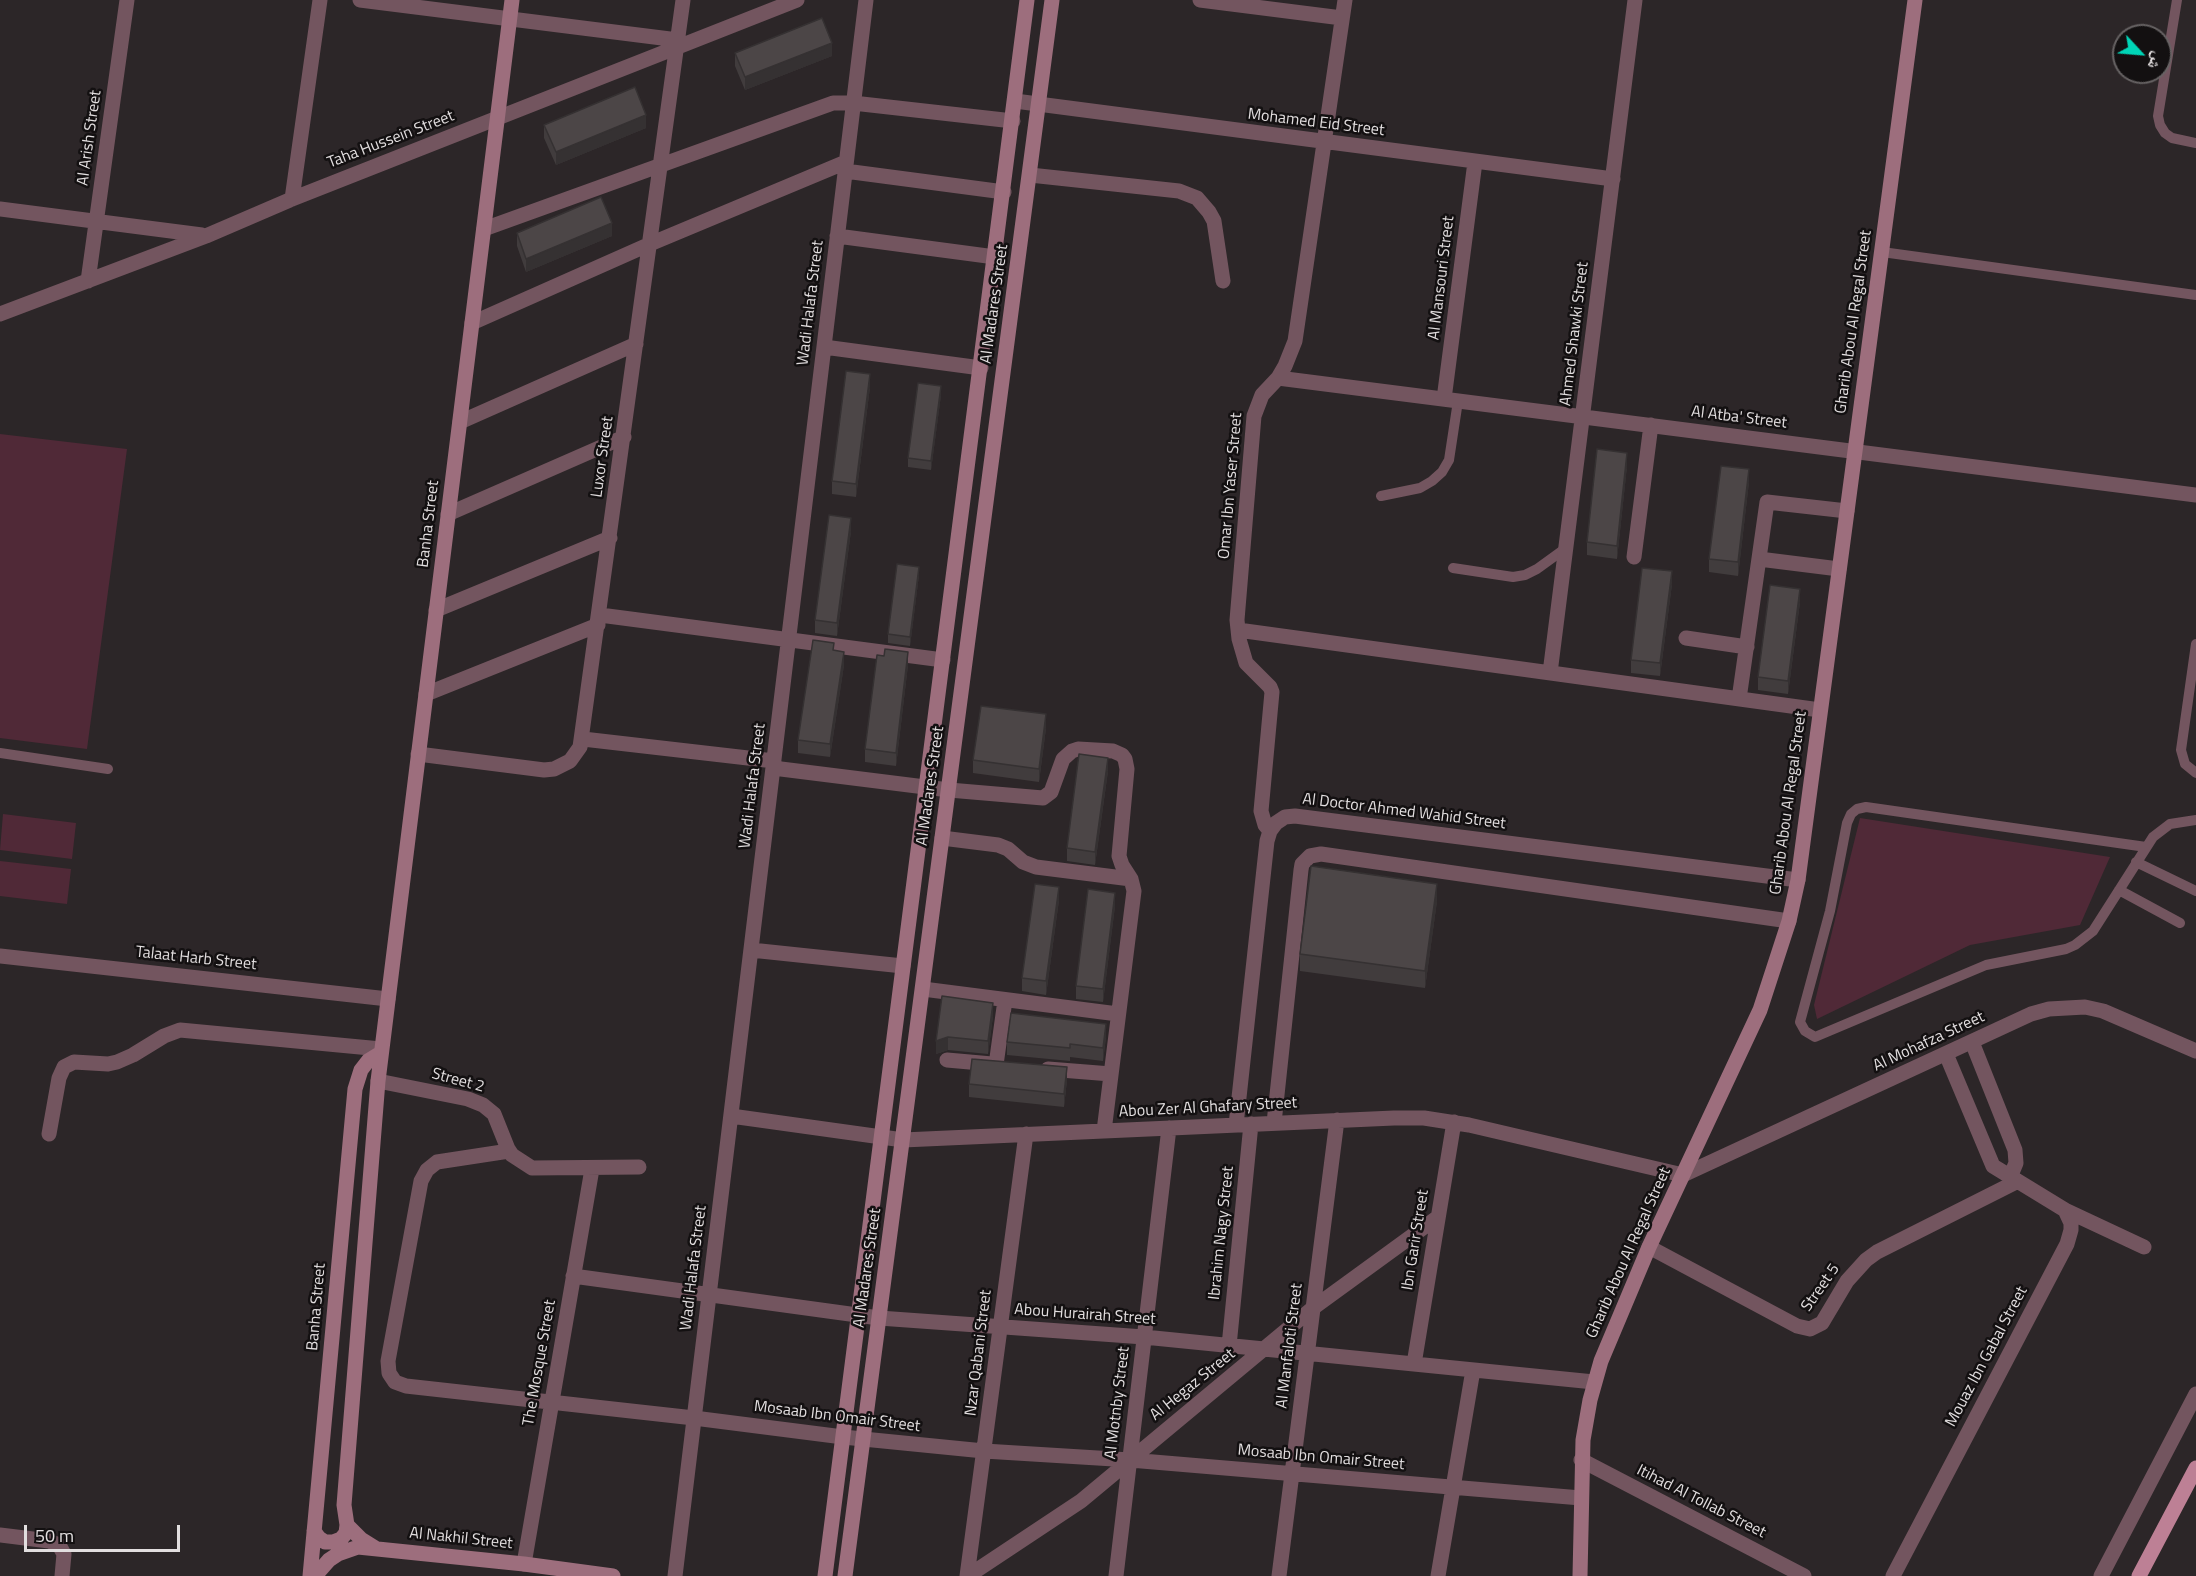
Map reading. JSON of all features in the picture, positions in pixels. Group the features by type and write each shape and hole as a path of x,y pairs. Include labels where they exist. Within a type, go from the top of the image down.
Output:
{"main road":[{"name":"Banha Street","path":"347,1525 344,1505 381,1051 512,0"},
{"name":"Al Madares Street","path":"825,1576 1028,0"},
{"name":"Al Madares Street","path":"845,1576 1052,0"},
{"name":"Gharib Abou Al Regal Street","path":"1580,1576 1581,1460 1594,1382 1608,1342 1649,1247 1760,1010 1789,921 1798,880 1915,0"},
{"name":"Banha Street","path":"310,1576 355,1089 361,1070 381,1051"},
{"path":"2139,1576 2196,1468"},
{"path":"314,1532 325,1542 333,1542 341,1539 346,1533 347,1525"},
{"path":"347,1525 361,1539 377,1549"},
{"name":"Al Nakhil Street","path":"315,1576 329,1560 348,1549 358,1547 524,1564 613,1576"}],"street":[{"name":"Al Arish Street","path":"88,281 127,0"},
{"path":"292,198 320,0"},
{"path":"360,0 510,19 677,44"},
{"name":"Luxor Street","path":"418,754 554,769 570,761 576,755 583,739 683,0"},
{"name":"Taha Hussein Street","path":"0,314 206,236 292,198 677,44 796,0"},
{"name":"Wadi Halafa Street","path":"675,1576 866,0"},
{"path":"1200,0 1342,18"},
{"name":"Omar Ibn Yaser Street","path":"1270,831 1265,825 1261,811 1272,692 1270,687 1246,663 1238,630 1254,416 1262,394 1278,378 1295,341 1345,0"},
{"name":"Ahmed Shawki Street","path":"1550,673 1635,0"},
{"name":"Mohamed Eid Street","path":"1015,101 1613,179"},
{"path":"484,229 826,105 853,103 1013,121"},
{"name":"Al Mansouri Street","path":"1451,400 1475,162"},
{"path":"472,323 650,244 846,166 1004,192"},
{"path":"1030,175 1179,191 1197,198 1214,221 1223,281"},
{"path":"0,209 206,236"},
{"path":"837,236 995,256"},
{"path":"460,422 636,344"},
{"path":"824,347 981,368"},
{"name":"Al Atba' Street","path":"1278,378 2196,495"},
{"path":"1634,556 1651,425"},
{"path":"448,514 624,437"},
{"path":"1739,699 1767,502 1847,511"},
{"path":"436,610 610,538"},
{"path":"1759,559 1839,569"},
{"path":"426,694 599,620 788,640 943,660"},
{"path":"1238,630 1820,710"},
{"path":"1686,638 1747,647"},
{"path":"583,739 949,790 1043,798 1051,792 1063,759 1072,751 1078,749 1118,752 1125,759 1127,769 1119,856 1131,879 1134,891 1104,1131"},
{"name":"Al Doctor Ahmed Wahid Street","path":"1270,831 1276,823 1295,816 1798,880"},
{"path":"1243,1125 1267,841 1270,831"},
{"path":"942,838 1004,846 1023,862 1036,867 1131,879"},
{"path":"1274,1123 1301,870 1305,859 1310,855 1321,854 1789,921"},
{"path":"751,950 903,966"},
{"name":"Talaat Harb Street","path":"0,956 388,999"},
{"path":"923,989 1118,1014"},
{"path":"947,1060 1002,1065 1005,1000"},
{"name":"Al Mohafza Street","path":"1683,1174 2040,1012 2067,1006 2085,1007 2121,1017 2196,1051"},
{"path":"49,1134 58,1078 64,1067 74,1062 108,1064 117,1062 134,1055 164,1036 180,1030 381,1051"},
{"path":"1972,1042 2015,1150 2014,1178"},
{"path":"1946,1054 1990,1161 1996,1169 2065,1210 2144,1247"},
{"path":"1031,1068 1111,1074"},
{"name":"Street 2","path":"378,1081 468,1099 483,1105 494,1114 509,1151"},
{"name":"Abou Zer Al Ghafary Street","path":"731,1116 903,1140 1409,1118 1454,1122 1683,1174"},
{"name":"Al Manfaloti Street","path":"1279,1576 1337,1120"},
{"name":"Ibn Garir Street","path":"1414,1364 1454,1122"},
{"name":"Ibrahim Nagy Street","path":"1229,1346 1243,1125"},
{"name":"Al Motnby Street","path":"1116,1576 1169,1128"},
{"name":"Nzar Qabani Street","path":"968,1576 1026,1134"},
{"path":"509,1151 518,1160 532,1168 639,1167"},
{"name":"Mosaab Ibn Omair Street","path":"509,1151 436,1162 427,1170 421,1181 388,1361 389,1373 395,1382 406,1386 551,1403 984,1451 1130,1460 1581,1498"},
{"name":"The Mosque Street","path":"524,1564 592,1169"},
{"name":"Street 5","path":"1649,1247 1797,1326 1810,1329 1822,1323 1847,1281 1866,1260 2014,1178"},
{"name":"Mouaz Ibn Gabal Street","path":"1893,1576 2067,1244 2071,1223 2065,1210"},
{"name":"Al Hegaz Street","path":"968,1576 1081,1501 1313,1308 1438,1217"},
{"name":"Abou Hurairah Street","path":"573,1276 879,1318 1144,1337 1594,1382"},
{"path":"1438,1576 1473,1370"},
{"path":"2101,1576 2196,1394"},
{"name":"Itihad Al Tollab Street","path":"1581,1460 1804,1576"},
{"path":"0,1534 49,1541 59,1545 64,1554 62,1576"}],"lane":[{"path":"2177,0 2158,116 2165,133 2172,138 2196,143"},
{"path":"1882,252 2196,295"},
{"path":"1381,496 1420,488 1432,482 1442,472 1449,460 1451,400"},
{"path":"1453,568 1513,577 1525,575 1542,566 1566,548"},
{"path":"2196,644 2181,750 2185,764 2196,773"},
{"path":"0,753 108,769"},
{"path":"2146,847 1866,807 1857,809 1851,814 1847,823 1830,911 1800,1022 1805,1031 1815,1037 1986,965 2066,949 2084,940 2153,837 2170,824 2196,820"},
{"path":"2136,862 2196,891"},
{"path":"2119,890 2180,923"}],"shaded area":[{"path":"0,434 127,449 87,749 0,738"},
{"path":"3,814 76,823 72,859 0,850"},
{"path":"1860,818 2110,857 2080,925 1970,945 1817,1019 1814,1005"},
{"path":"0,861 71,869 67,904 0,896"}],"building":[{"path":"822,18 832,43 745,77 735,53"},
{"path":"635,87 646,115 556,152 544,125"},
{"path":"601,197 612,223 526,259 517,233"},
{"path":"846,371 870,374 856,484 832,481"},
{"path":"918,383 941,386 931,461 908,458"},
{"path":"1597,449 1627,453 1617,546 1587,542"},
{"path":"1721,466 1749,469 1738,562 1709,559"},
{"path":"829,515 851,518 837,623 815,620"},
{"path":"897,564 919,567 910,637 888,634"},
{"path":"1642,568 1672,571 1660,663 1631,660"},
{"path":"1770,585 1800,589 1788,681 1758,677"},
{"path":"813,640 834,643 833,650 844,652 830,744 798,740"},
{"path":"885,649 908,652 896,753 865,749 877,655 884,656"},
{"path":"981,706 1046,714 1039,769 973,760"},
{"path":"1079,754 1108,758 1095,852 1067,848"},
{"path":"1311,866 1437,884 1425,971 1300,954"},
{"path":"1035,884 1059,887 1046,981 1022,978"},
{"path":"1088,889 1115,893 1103,989 1076,986"},
{"path":"942,996 993,1003 988,1041 948,1037 936,1041"},
{"path":"1011,1013 1106,1024 1103,1048 1070,1044 1070,1048 1007,1042"},
{"path":"972,1059 1067,1067 1064,1094 969,1084"}]}
